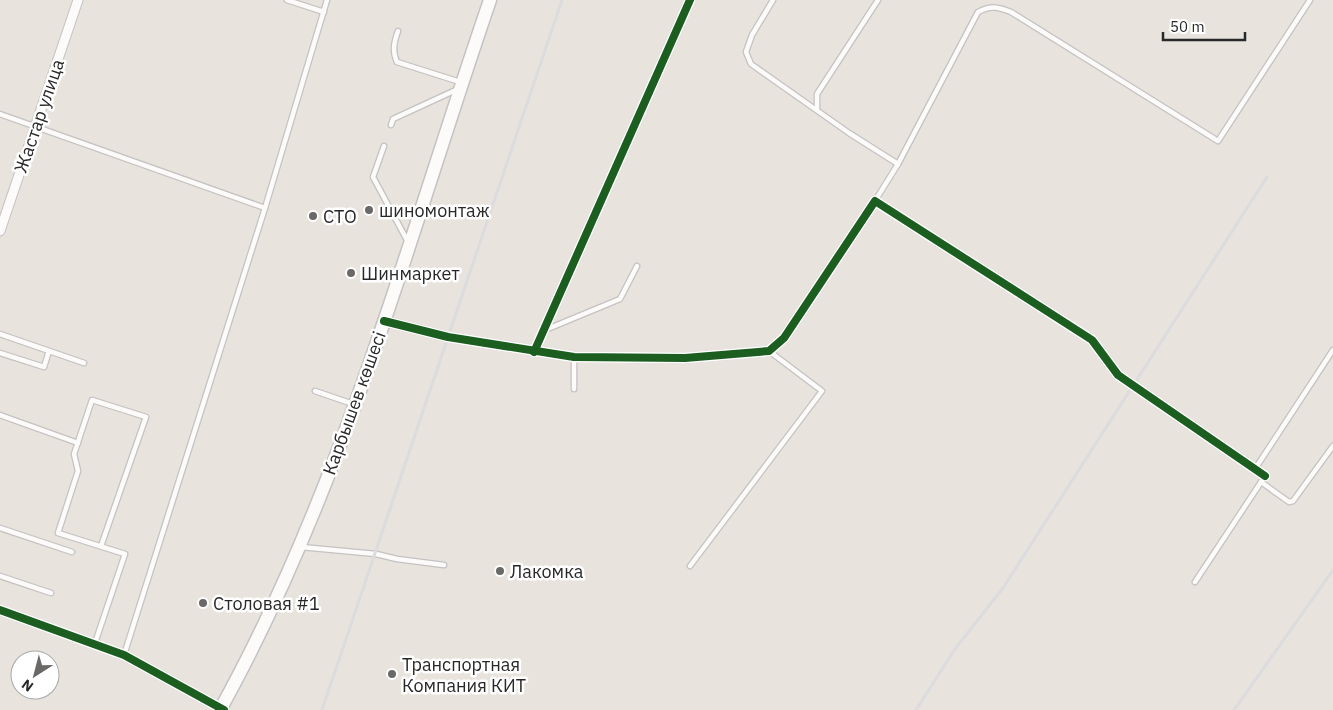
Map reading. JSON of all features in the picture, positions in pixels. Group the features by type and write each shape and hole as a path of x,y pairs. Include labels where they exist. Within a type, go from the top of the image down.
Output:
{"main road":[{"name":"Карбышев көшесі","path":"222,710 264,629 299,547 354,404 384,322 460,86 490,0"}],"street":[{"name":"Жастар улица","path":"0,231 78,0"},
{"path":"534,352 690,0"},
{"path":"384,322 448,337 574,357 685,358 769,351 784,338 875,201 1092,340 1118,375 1255,469 1263,479"},
{"path":"0,610 124,655 222,710"}],"lane":[{"path":"286,0 324,12"},
{"path":"124,655 265,208 328,0"},
{"path":"773,0 752,35 746,52 751,64 849,133 898,164"},
{"path":"817,109 817,94 878,0"},
{"path":"875,201 898,164 978,12 986,7 995,6 1011,12 1218,141 1310,0"},
{"path":"398,31 394,42 394,54 397,62 460,86"},
{"path":"391,124 393,119 460,86"},
{"path":"0,114 265,208"},
{"path":"384,146 373,178 409,243"},
{"path":"544,331 620,299 637,266"},
{"path":"0,334 84,363"},
{"path":"1255,469 1333,350"},
{"path":"0,353 44,367 49,351"},
{"path":"690,566 822,391 769,351"},
{"path":"574,357 574,389"},
{"path":"315,391 354,404"},
{"path":"95,643 125,554 58,532 78,471 74,454 92,400 146,417 102,546"},
{"path":"0,415 78,443"},
{"path":"1195,582 1263,479 1289,502 1294,501 1333,446"},
{"path":"0,528 72,552"},
{"path":"299,547 376,554 397,559 444,565"},
{"path":"0,576 51,593"}],"railway":[{"path":"322,710 562,0"},
{"path":"916,710 955,649 1003,588 1267,177"},
{"path":"1234,710 1333,570"}],"cycle path":[{"path":"534,352 690,0"},
{"path":"384,321 448,337 574,357 685,358 769,351 784,338 875,201 1092,340 1118,375 1265,476"},
{"path":"0,610 124,655 224,710"}],"place":[{"name":"шиномонтаж","path":"369,210"},
{"name":"СТО","path":"313,216"},
{"name":"Шинмаркет","path":"351,273"},
{"name":"Лакомка","path":"500,571"},
{"name":"Столовая #1","path":"203,603"},
{"name":"Транспортная Компания КИТ","path":"392,674"}]}
